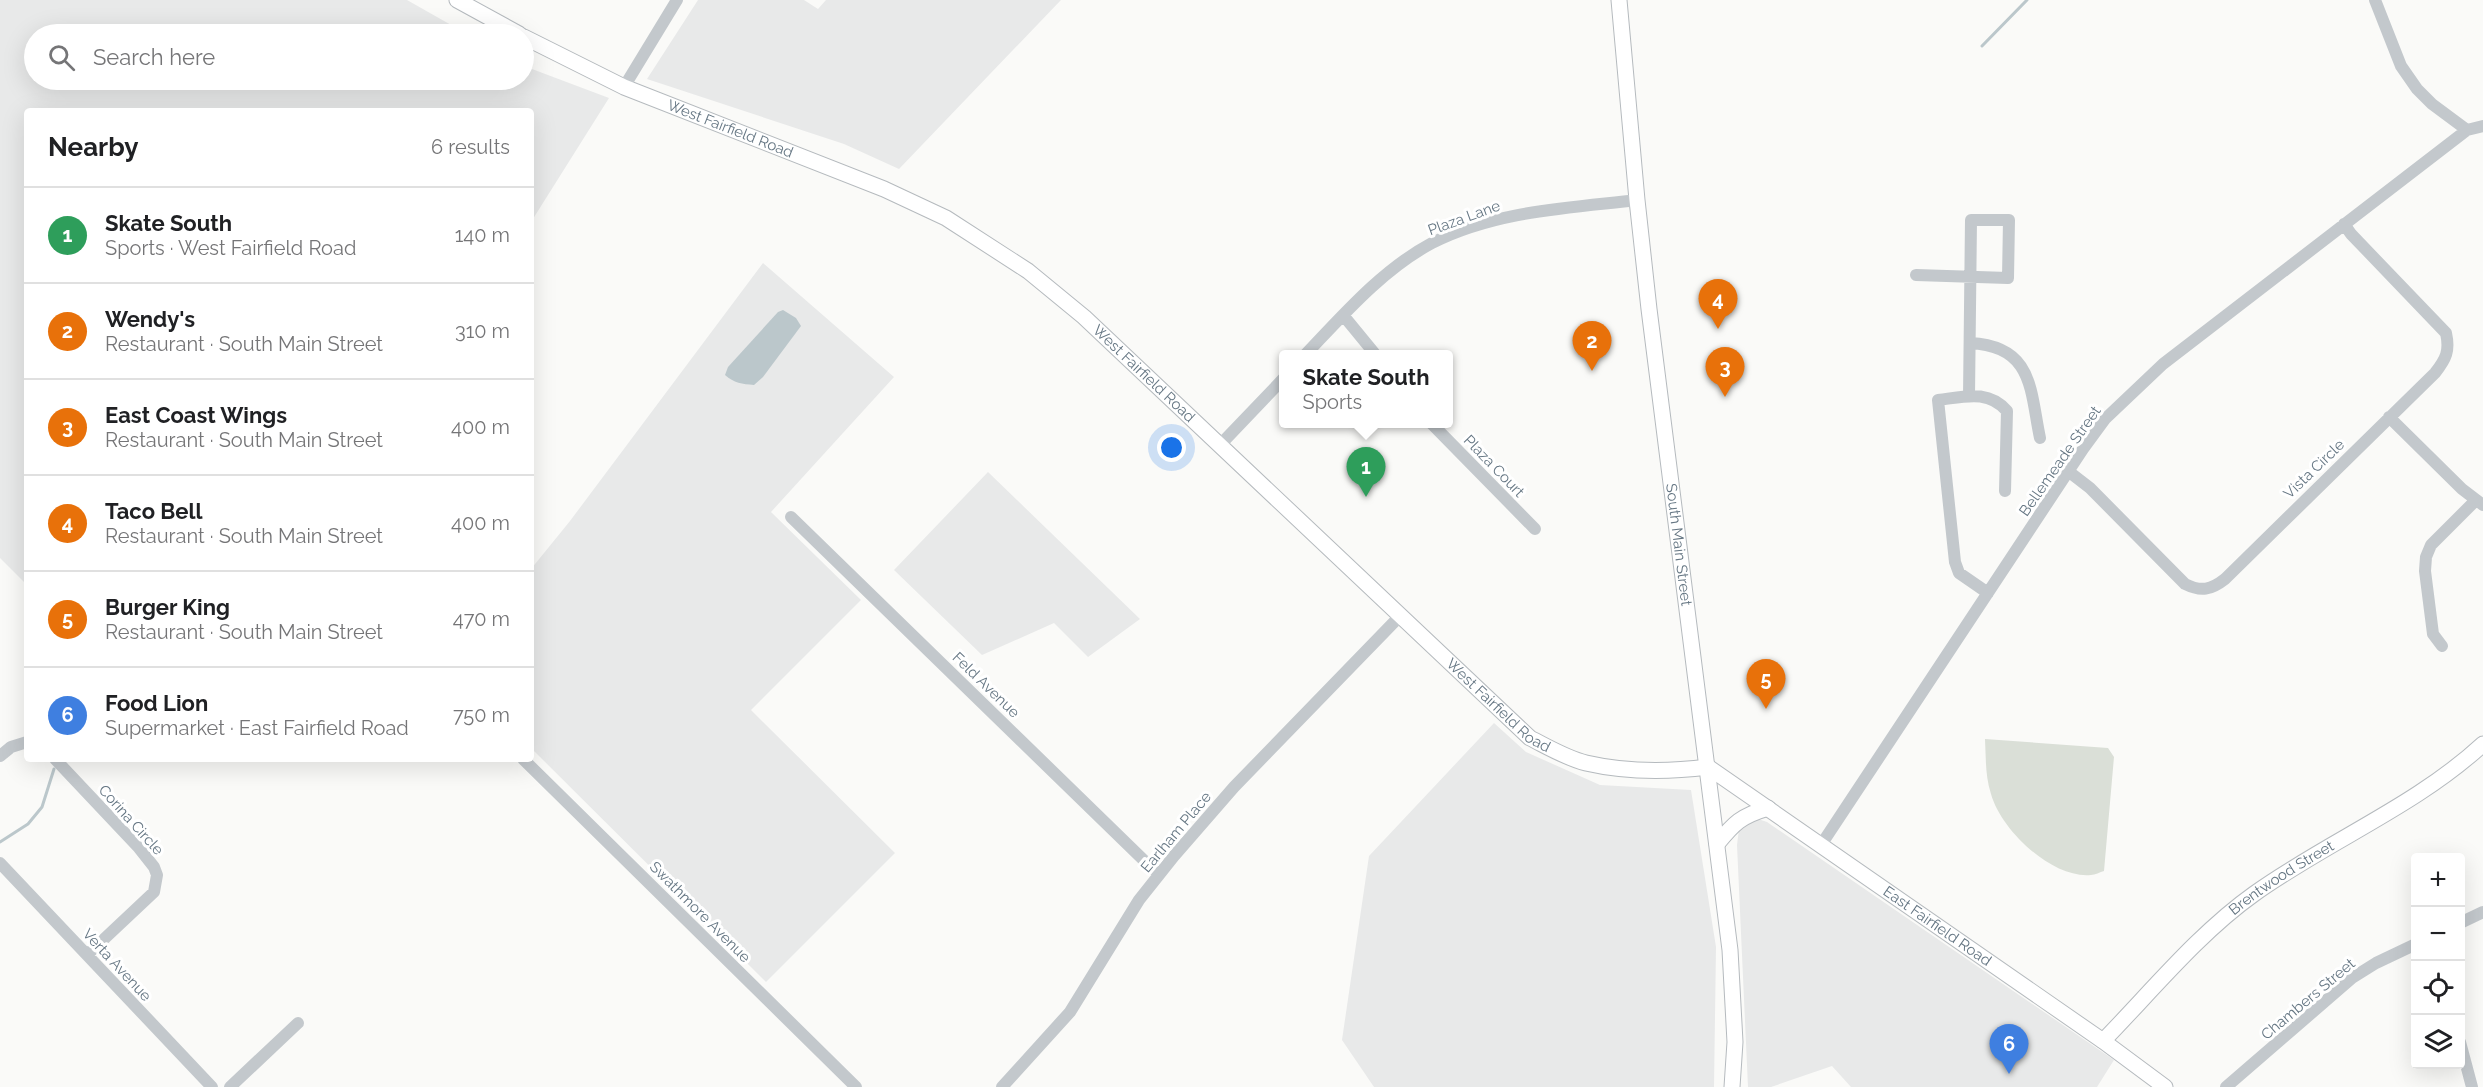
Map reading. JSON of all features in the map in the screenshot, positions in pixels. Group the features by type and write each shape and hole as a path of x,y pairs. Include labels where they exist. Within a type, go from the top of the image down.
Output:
{"main road":[{"path":"457,0 501,24"},
{"name":"South Main Street","path":"1619,0 1637,200 1730,950 1735,1016 1732,1087"},
{"name":"West Fairfield Road","path":"534,42 624,87 885,189 946,218 1047,285 1084,317 1399,617 1530,738 1557,752 1584,762 1612,767 1654,770 1708,767"},
{"name":"Brentwood Street","path":"2103,1041 2224,918 2252,895 2295,866 2438,781 2483,744"},
{"name":"East Fairfield Road","path":"1708,767 2103,1041 2165,1087"},
{"path":"1717,844 1735,823 1746,815 1768,808"}],"street":[{"path":"624,87 677,0"},
{"path":"2375,0 2401,66 2417,89 2432,104 2467,130 2483,126"},
{"name":"Bellemeade Street","path":"1821,845 2104,419 2163,364 2467,130"},
{"name":"Plaza Lane","path":"1310,350 1384,277 1432,243 1480,225 1519,214 1637,200"},
{"path":"1917,276 1970,277 2008,278 2009,220 1971,220 1970,277 1970,343 1969,396"},
{"name":"Vista Circle","path":"2068,471 2090,488 2185,584 2195,589 2206,590 2225,579 2435,373 2446,358 2449,346 2446,333 2344,224"},
{"path":"1343,315 1372,350"},
{"path":"1970,343 1981,343 1997,349 2010,356 2024,370 2034,398 2040,438"},
{"path":"1220,445 1279,383"},
{"path":"1988,593 1959,573 1955,562 1938,400 1969,396 1990,397 1999,402 2007,411 2005,491"},
{"path":"2389,417 2479,503 2431,545 2426,557 2426,582 2433,634 2442,646"},
{"name":"Plaza Court","path":"1437,428 1535,529"},
{"name":"Feld Avenue","path":"791,517 1159,874"},
{"name":"Earlham Place","path":"1002,1087 1070,1012 1139,900 1159,874 1234,787 1399,617"},
{"path":"0,756 11,747 24,743"},
{"name":"Corina Circle","path":"58,762 139,848 154,867 157,875 154,892 87,955"},
{"name":"Swathmore Avenue","path":"526,762 856,1087"},
{"name":"Verta Avenue","path":"0,863 212,1087"},
{"path":"2465,921 2483,912"},
{"name":"Chambers Street","path":"2226,1087 2352,978 2411,946"},
{"path":"230,1087 298,1023"},
{"path":"2465,1061 2472,1087"}],"shaded area":[{"path":"0,0 407,0 449,24 24,24 24,90 534,90 534,70 609,98 534,217 534,108 24,108 24,582 0,558"},
{"path":"698,0 804,0 818,9 826,0 1061,0 899,169 844,144 647,79"},
{"path":"763,263 894,377 771,512 861,600 751,710 895,853 766,982 534,751 534,565 570,521"},
{"path":"783,310 796,318 801,326 763,377 754,385 738,383 725,375 728,367 778,312"},
{"path":"988,472 1140,619 1088,657 1054,623 982,655 894,570"},
{"path":"1494,723 1526,752 1600,785 1691,790 1716,947 1714,1087 1374,1087 1342,1040 1369,856"},
{"path":"1985,739 2108,748 2114,757 2104,871 2091,875 2076,874 2060,869 2030,850 2017,837 2005,822 1991,794"},
{"path":"1755,818 1767,822 2114,1060 2097,1087 1851,1087 1832,1066 1771,1087 1748,1087 1737,845 1739,829"}],"waterway":[{"path":"1982,46 2027,0"},
{"path":"0,842 28,824 42,807 54,769"}],"place":[{"name":"Taco Bell","path":"1718,329"},
{"name":"Wendy's","path":"1592,371"},
{"name":"East Coast Wings","path":"1725,397"},
{"name":"Skate South","path":"1366,497"},
{"name":"Burger King","path":"1766,709"},
{"name":"Food Lion","path":"2009,1074"}]}
